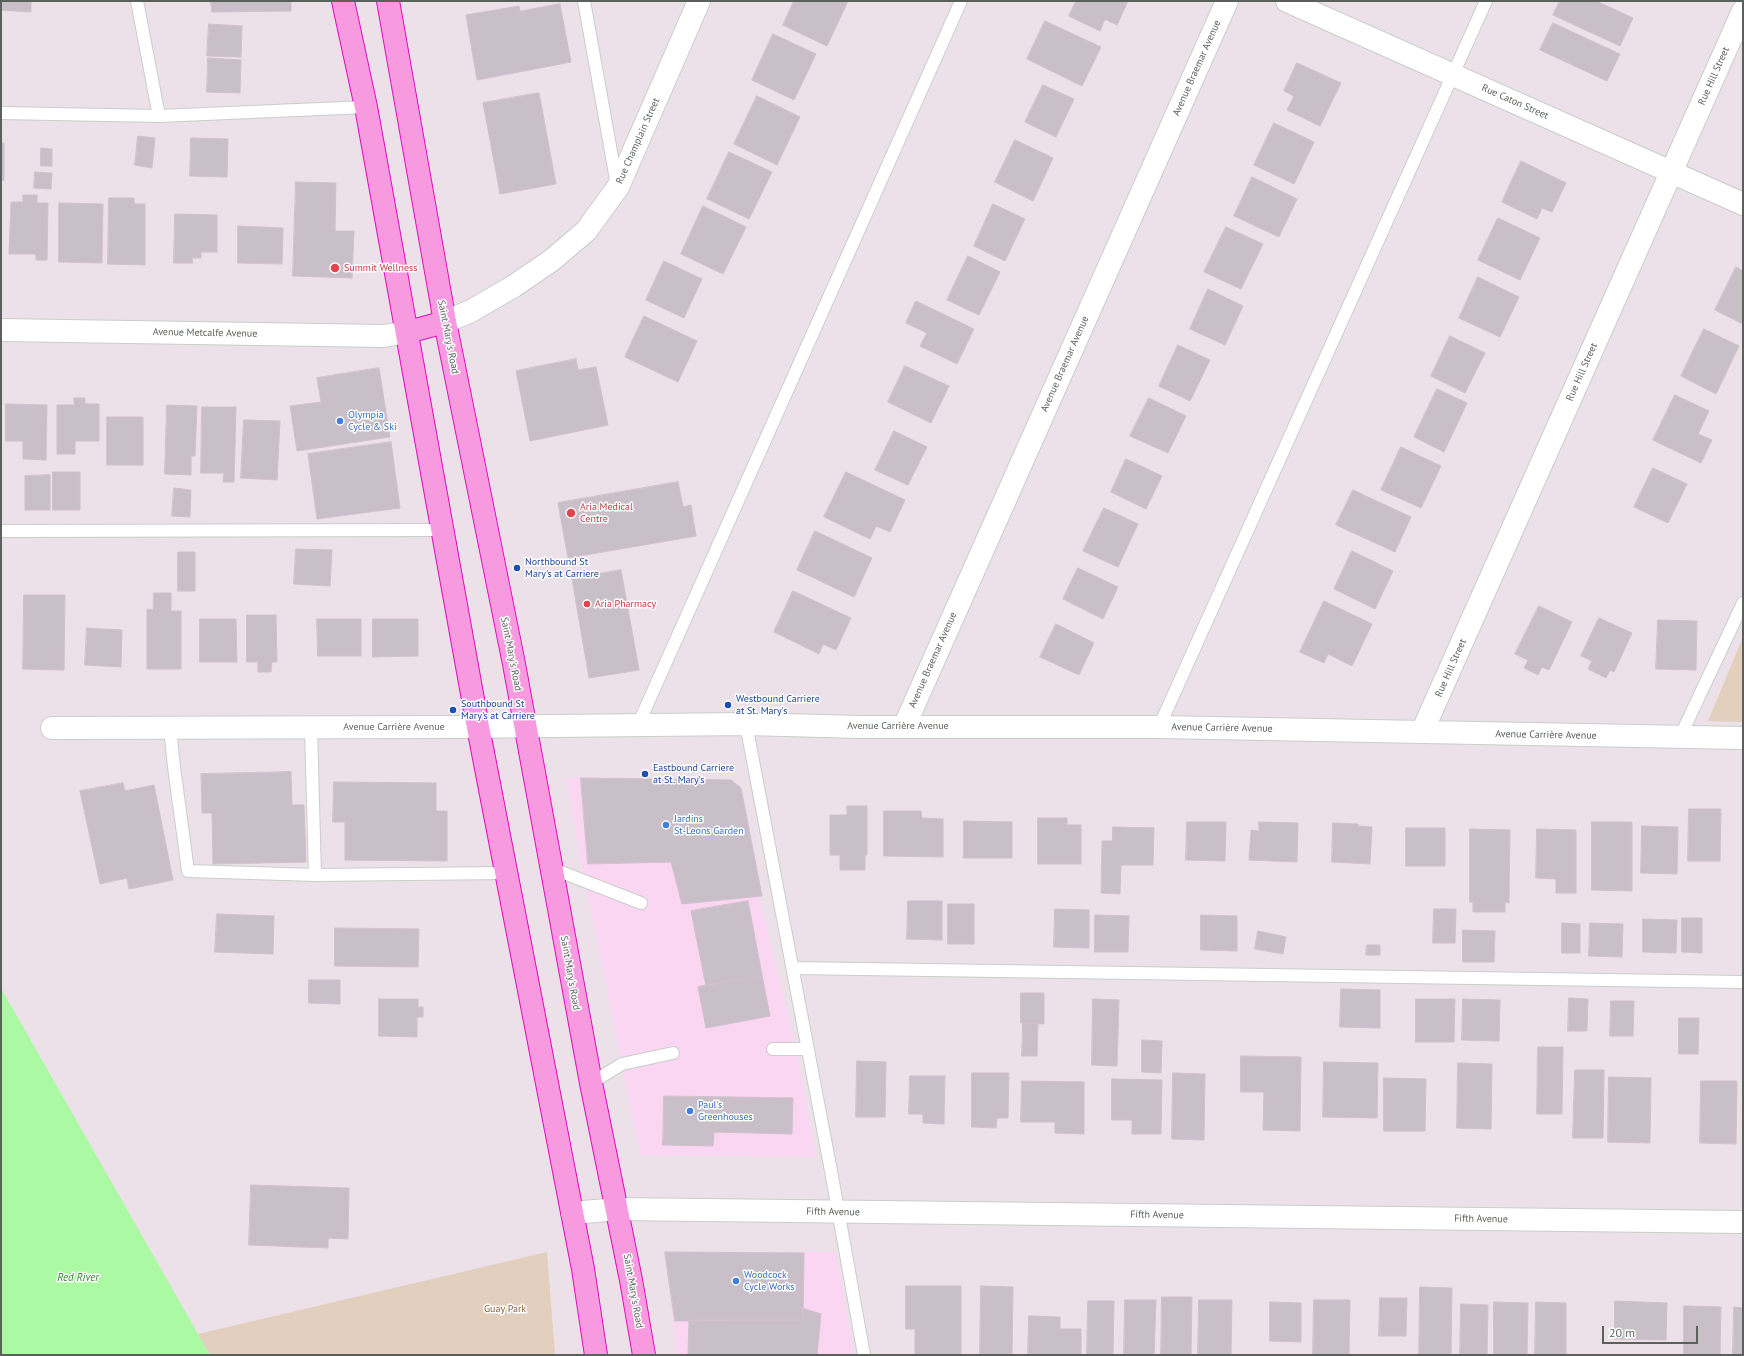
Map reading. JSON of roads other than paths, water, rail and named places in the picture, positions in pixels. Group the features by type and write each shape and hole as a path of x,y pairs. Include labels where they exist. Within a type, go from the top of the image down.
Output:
{"highway":[{"path":"343,1 366,107 408,332 441,530 572,1213 591,1318 596,1355"},
{"name":"Saint Mary's Road","path":"388,1 445,322 525,725 591,1083 618,1209 644,1355"},
{"path":"408,332 445,322"}],"street":[{"name":"Rue Champlain Street","path":"445,322 483,304 514,286 552,260 586,231 618,188 699,1"},
{"name":"Avenue Braemar Avenue","path":"904,727 1227,1"},
{"name":"Rue Caton Street","path":"1287,1 1743,204"},
{"name":"Rue Hill Street","path":"1422,732 1743,11"},
{"name":"Avenue Metcalfe Avenue","path":"1,330 384,336 408,332"},
{"name":"Avenue Carrière Avenue","path":"52,728 311,728 746,724 904,727 1159,727 1743,738"},
{"name":"Fifth Avenue","path":"572,1213 618,1209 1743,1222"}],"lane":[{"path":"137,1 159,116"},
{"path":"584,1 618,188"},
{"path":"638,725 961,1"},
{"path":"1159,727 1486,1"},
{"path":"1,113 159,116 366,107"},
{"path":"1,531 441,530"},
{"path":"1680,737 1743,603"},
{"path":"746,724 839,1212 864,1355"},
{"path":"170,728 188,871 315,875 506,873"},
{"path":"311,728 315,875"},
{"path":"551,868 641,903"},
{"path":"793,968 1743,982"},
{"path":"774,1049 808,1049"},
{"path":"591,1083 622,1064 673,1053"}],"water":[{"name":"Red River","path":"1,988 198,1334 210,1355 1,1355"}],"place":[{"name":"Summit Wellness","path":"335,268"},
{"name":"Olympia Cycle & Ski","path":"340,421"},
{"name":"Aria Medical Centre","path":"571,513"},
{"name":"Northbound St Mary's at Carriere","path":"517,568"},
{"name":"Aria Pharmacy","path":"587,604"},
{"name":"Westbound Carriere at St. Mary's","path":"728,705"},
{"name":"Southbound St Mary's at Carriere","path":"453,710"},
{"name":"Eastbound Carriere at St. Mary's","path":"645,774"},
{"name":"Jardins St-Leons Garden","path":"666,825"},
{"name":"Paul's Greenhouses","path":"690,1111"},
{"name":"Woodcock Cycle Works","path":"736,1281"}],"park label":[{"name":"Guay Park","path":"505,1309"}]}
